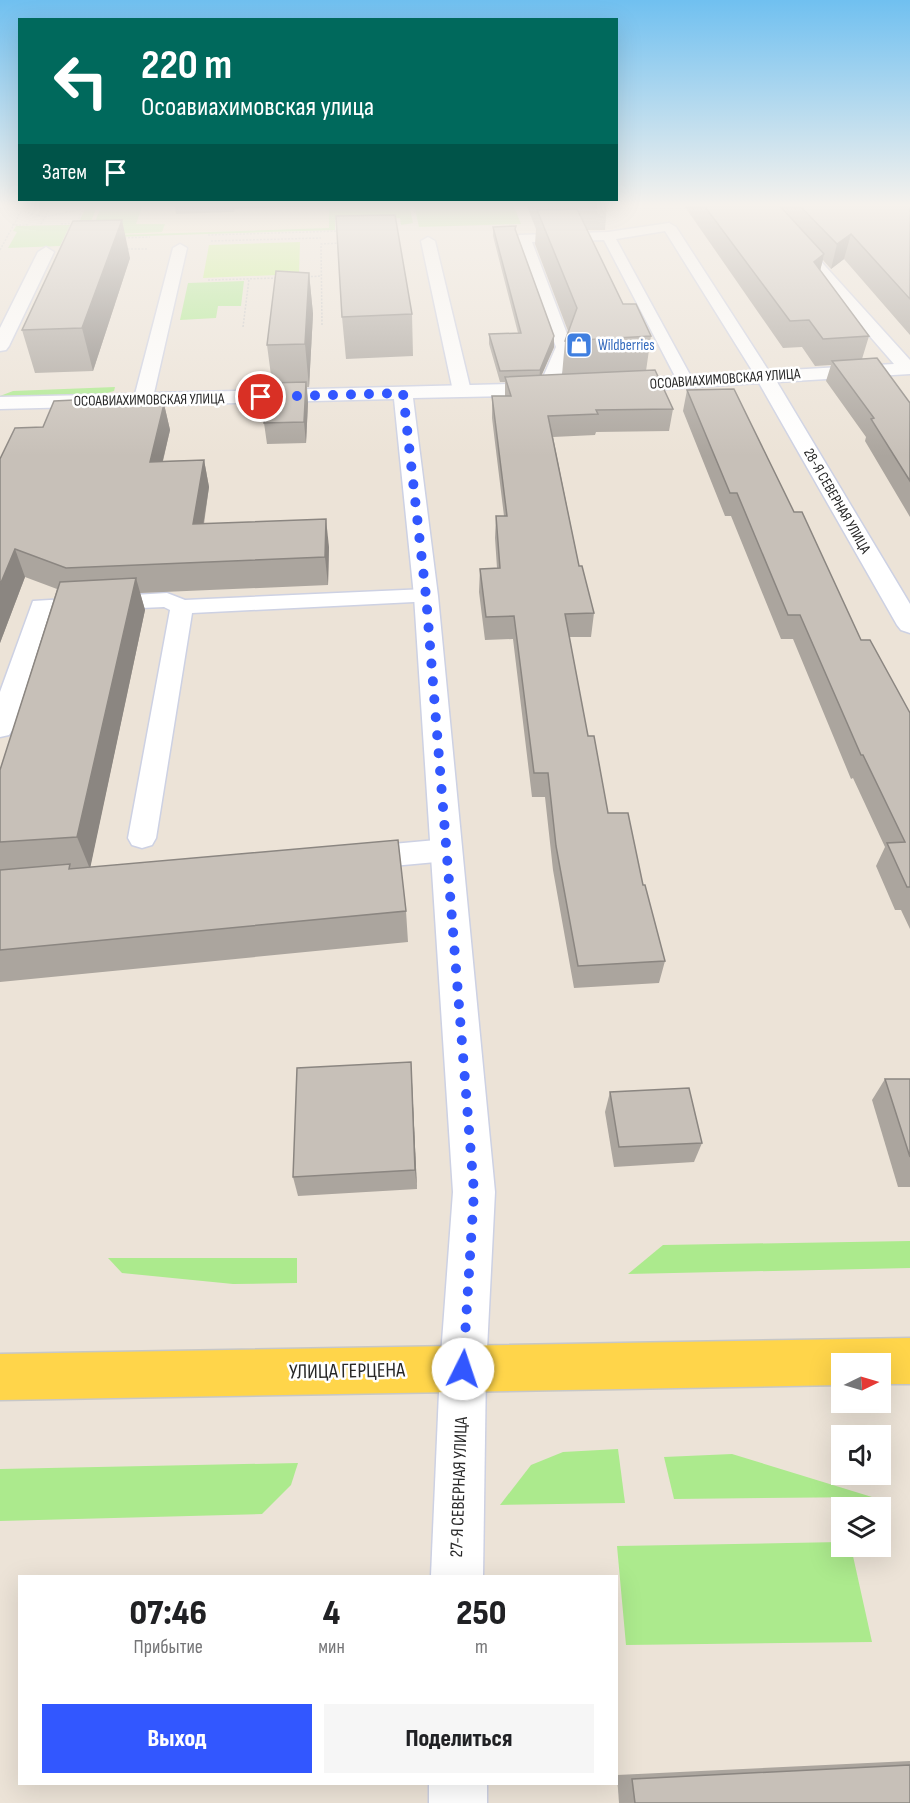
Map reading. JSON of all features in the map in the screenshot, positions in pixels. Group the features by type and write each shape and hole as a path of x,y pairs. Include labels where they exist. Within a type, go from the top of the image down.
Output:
{"main road":[{"name":"УЛИЦА ГЕРЦЕНА","path":"0,1377 910,1361"}],"street":[{"path":"0,346 28,288"},
{"path":"143,400 170,288"},
{"path":"837,288 909,369"},
{"name":"ОСОАВИАХИМОВСКАЯ УЛИЦА","path":"593,387 909,369"},
{"name":"28-Я СЕВЕРНАЯ УЛИЦА","path":"764,376 910,625"},
{"name":"ОСОАВИАХИМОВСКАЯ УЛИЦА","path":"0,403 570,388"},
{"name":"27-Я СЕВЕРНАЯ УЛИЦА","path":"403,393 426,596 474,1192 463,1369 457,1575"},
{"path":"458,1785 458,1803"}],"lane":[{"path":"439,288 462,391"},
{"path":"542,288 564,347 547,389"},
{"path":"636,288 686,382"},
{"path":"708,288 764,376"},
{"path":"0,729 41,606 167,600 182,607 426,596"},
{"path":"142,838 182,607"},
{"path":"329,861 447,850"}],"path":[{"path":"243,327 248,288"},
{"path":"321,288 322,325"}],"green space":[{"path":"187,288 243,288 241,306 218,306 216,318 180,320"},
{"path":"115,387 114,391 103,394 0,396 13,391"},
{"path":"910,1241 910,1268 628,1274 663,1245"},
{"path":"108,1258 297,1258 297,1283 233,1284 122,1273"},
{"path":"618,1449 625,1503 500,1505 531,1465 563,1452"},
{"path":"732,1454 872,1497 674,1499 664,1457"},
{"path":"298,1463 291,1485 262,1514 0,1521 0,1469"},
{"path":"831,1542 831,1557 853,1557 872,1642 626,1645 617,1546"}],"building":[{"path":"42,288 97,288 82,328 22,330"},
{"path":"274,288 308,288 305,344 267,345"},
{"path":"340,288 408,288 412,314 342,317"},
{"path":"509,288 537,288 554,336 540,370 500,371 489,334 521,333"},
{"path":"569,288 615,288 623,304 636,304 651,336 565,341 577,308"},
{"path":"766,288 833,288 869,336 823,339 809,320 790,321"},
{"path":"900,288 910,288 910,299"},
{"path":"877,358 910,403 910,481 871,419 874,418 832,361"},
{"path":"655,370 673,409 596,410 598,414 548,416 579,566 582,566 594,613 565,614 588,736 594,736 608,813 628,813 643,885 645,885 665,961 578,966 556,846 548,773 534,773 514,616 486,617 480,569 500,568 496,516 507,516 492,396 511,396 505,377"},
{"path":"306,382 304,422 264,423 268,383"},
{"path":"734,389 794,512 802,512 861,640 870,640 910,713 910,887 907,887 887,843 905,842 861,755 800,615 788,615 737,493 730,493 687,390"},
{"path":"95,399 93,406 164,404 150,462 204,460 193,524 326,519 325,557 66,568 15,549 0,585 0,459 15,428 43,427 54,401"},
{"path":"136,578 77,837 0,842 0,770 60,582"},
{"path":"398,840 406,911 0,950 0,870 70,864 69,869"},
{"path":"411,1062 415,1170 293,1177 297,1068"},
{"path":"885,1079 910,1079 910,1157"},
{"path":"689,1088 702,1143 619,1147 610,1092"},
{"path":"910,1765 910,1803 635,1803 632,1779"}],"place":[{"name":"Wildberries","path":"579,345"}],"route":[{"path":"261,397 403,393 426,596 474,1192 463,1369"}]}
